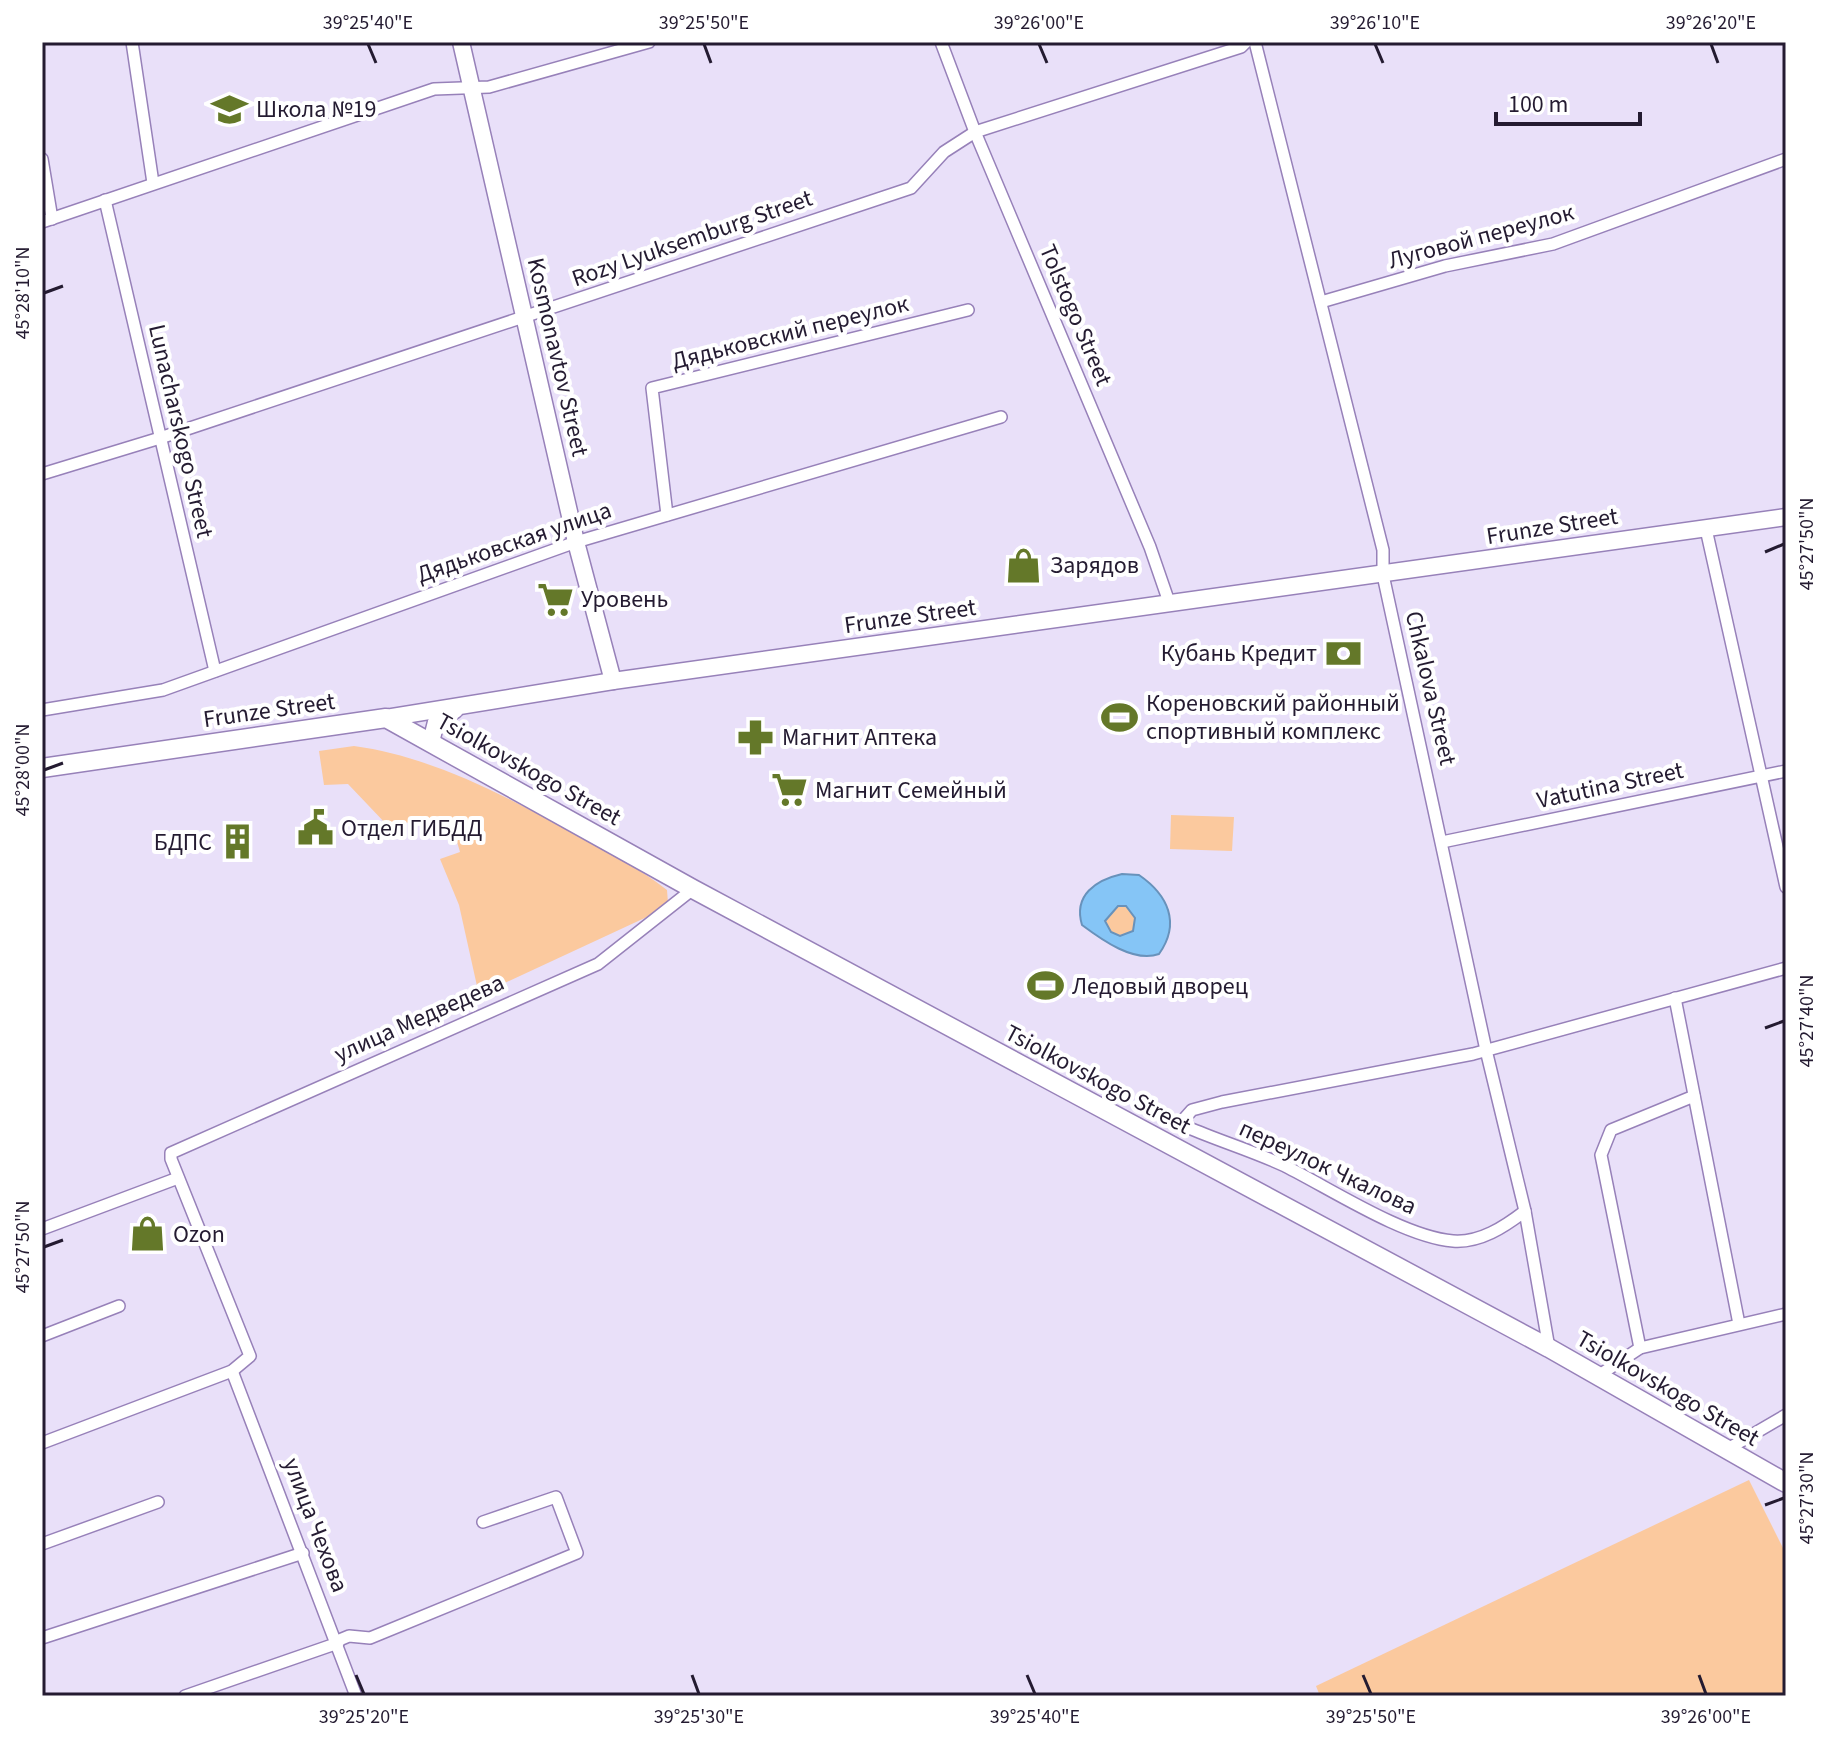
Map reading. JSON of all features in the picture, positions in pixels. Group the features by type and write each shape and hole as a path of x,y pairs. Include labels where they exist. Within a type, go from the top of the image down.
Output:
{"main road":[{"name":"Kosmonavtov Street","path":"461,42 576,542 613,681"},
{"name":"Frunze Street","path":"42,768 613,681 1786,517"},
{"path":"431,742 436,722 464,705"},
{"name":"Tsiolkovskogo Street","path":"386,718 693,889 1549,1348 1786,1483"}],"street":[{"path":"132,42 153,183"},
{"path":"42,159 47,220 434,89 470,85 489,87 649,42"},
{"name":"Tolstogo Street","path":"941,42 975,132 1150,547 1170,605"},
{"name":"Rozy Lyuksemburg Street","path":"42,474 160,438 911,188 944,152 975,132 1241,47 1246,42"},
{"name":"Chkalova Street","path":"1255,42 1383,550 1383,575 1486,1050 1525,1211 1549,1348"},
{"name":"Луговой переулок","path":"1321,302 1445,266 1553,244 1786,159"},
{"name":"Lunacharskogo Street","path":"105,200 215,671"},
{"name":"Дядьковский переулок","path":"667,515 652,388 968,310"},
{"name":"Дядьковская улица","path":"42,710 163,690 576,542 1001,417"},
{"path":"1706,529 1786,887"},
{"name":"Vatutina Street","path":"1442,842 1786,771"},
{"name":"улица Медведева","path":"178,1178 171,1153 180,1147 598,964 693,889"},
{"path":"1486,1050 1786,968"},
{"path":"1675,998 1739,1324"},
{"name":"переулок Чкалова","path":"1486,1050 1222,1102 1192,1110 1184,1119 1187,1127 1280,1164 1423,1235 1455,1241 1481,1237 1503,1228 1525,1211"},
{"path":"1640,1348 1601,1155 1611,1130 1694,1096"},
{"path":"42,1229 178,1178 250,1356 232,1371 42,1443"},
{"path":"42,1336 119,1306"},
{"path":"1598,1376 1640,1348 1786,1314"},
{"name":"улица Чехова","path":"232,1371 338,1642 356,1696"},
{"path":"1726,1450 1786,1415"},
{"path":"185,1696 349,1636 370,1638 577,1553 556,1497 483,1522"},
{"path":"42,1544 158,1502"},
{"path":"42,1638 303,1553"}],"shaded area":[{"path":"354,746 413,759 497,793 645,875 667,890 668,903 649,916 479,995 459,905 440,859 460,852 450,818 387,825 348,784 324,785 319,751"},
{"path":"1171,815 1234,817 1232,851 1170,849"},
{"path":"1121,906 1132,910 1136,921 1132,932 1121,936 1110,932 1106,921 1110,910"},
{"path":"1749,1480 1786,1554 1786,1696 1320,1696 1316,1686"}],"water":[{"path":"1122,874 1139,875 1164,901 1170,921 1166,943 1159,954 1129,953 1082,925 1081,905 1089,890 1104,880","holes":["1118,906 1126,906 1135,918 1133,931 1120,936 1111,932 1105,921"]}],"place":[{"name":"Школа №19","path":"230,109"},
{"name":"Зарядов","path":"1024,565"},
{"name":"Уровень","path":"555,599"},
{"name":"Кубань Кредит","path":"1343,653"},
{"name":"Кореновский районный спортивный комплекс","path":"1120,717"},
{"name":"Магнит Аптека","path":"756,737"},
{"name":"Магнит Семейный","path":"789,790"},
{"name":"Отдел ГИБДД","path":"315,828"},
{"name":"БДПС","path":"238,842"},
{"name":"Ледовый дворец","path":"1046,986"},
{"name":"Ozon","path":"147,1234"}]}
